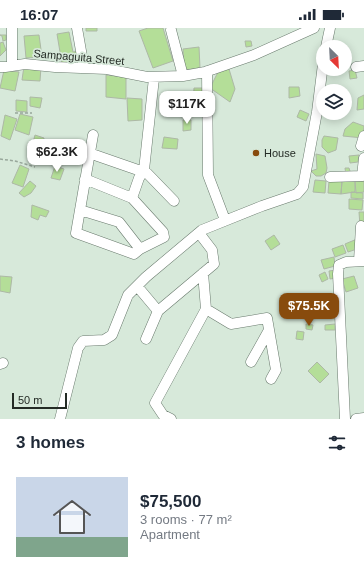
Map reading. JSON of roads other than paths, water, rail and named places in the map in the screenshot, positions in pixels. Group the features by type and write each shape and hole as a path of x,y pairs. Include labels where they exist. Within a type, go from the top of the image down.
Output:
{"street":[{"path":"12,28 12,66"},
{"path":"77,28 84,68"},
{"name":"Sampaguita Street","path":"0,67 25,64 107,69 154,78 182,76 207,71 254,56 314,28"},
{"path":"327,40 330,28"},
{"path":"171,30 182,76"},
{"path":"207,71 208,175 225,220"},
{"path":"60,419 78,348 83,341 104,340 112,335 128,295 146,276 202,230 296,194 303,187 317,112 322,76"},
{"path":"132,198 139,178 144,170 154,78"},
{"path":"85,180 132,198 163,232 164,236 140,249 134,254 76,233 89,153 93,136"},
{"path":"360,146 364,136"},
{"path":"89,153 138,170 144,170 174,201"},
{"path":"330,177 362,176 364,158"},
{"path":"80,210 119,222 140,249"},
{"path":"345,419 338,274 339,265 346,262 362,261 361,226"},
{"path":"146,340 158,311 214,264 215,261 212,250 199,232"},
{"path":"171,419 163,415 155,403 206,309 203,273"},
{"path":"137,286 158,311"},
{"path":"206,309 231,324 267,318 276,370 271,378"},
{"path":"251,362 269,330"},
{"path":"356,419 364,418"}],"place":[{"name":"House","path":"256,153"}]}
